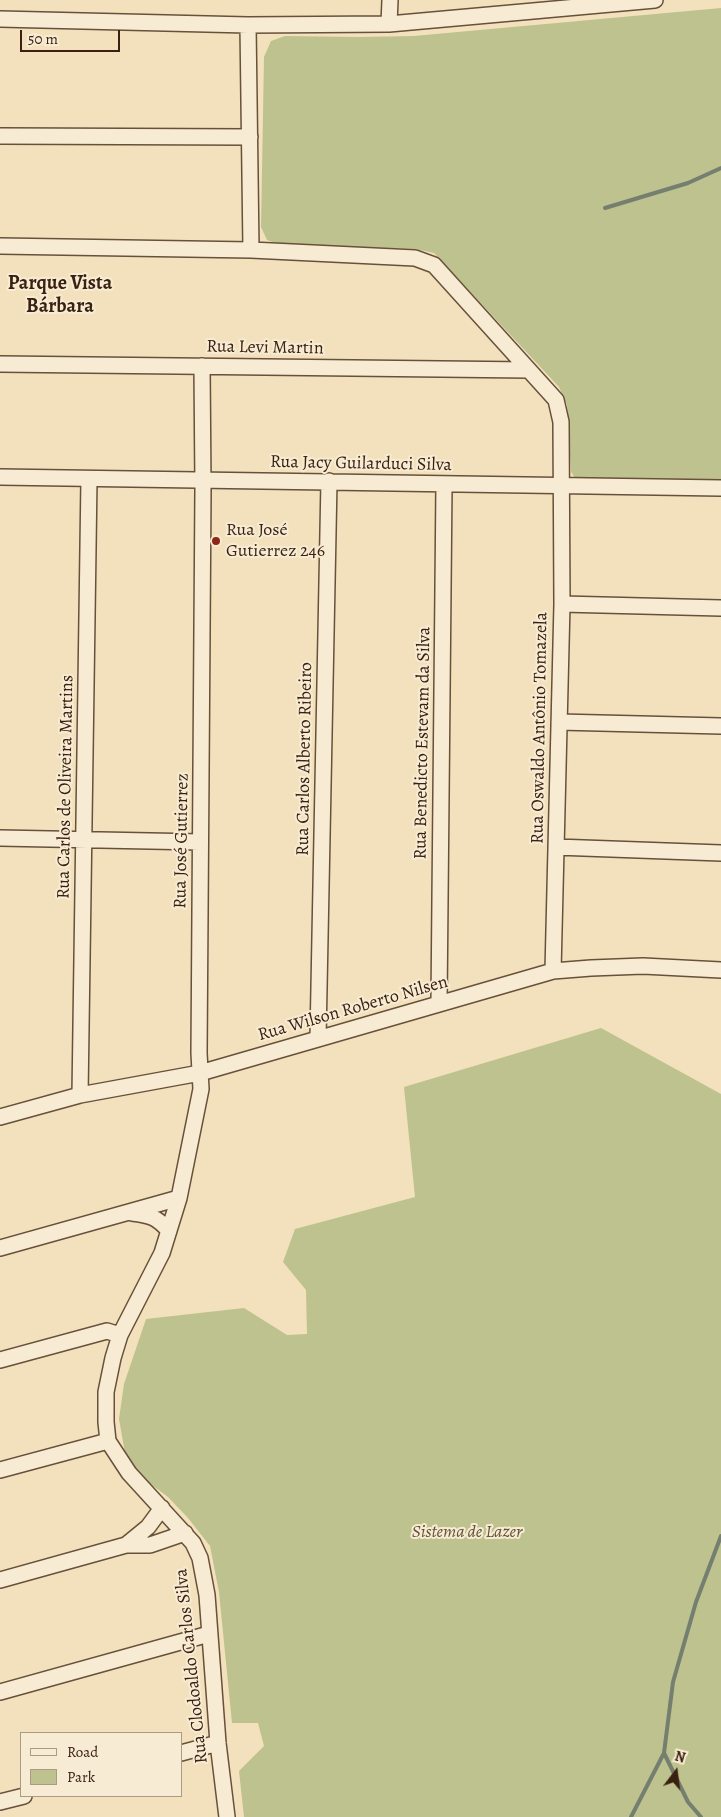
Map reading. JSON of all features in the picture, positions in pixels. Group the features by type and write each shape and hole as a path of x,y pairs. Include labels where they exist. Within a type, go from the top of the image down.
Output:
{"street":[{"path":"389,24 390,0"},
{"path":"0,19 248,25 389,24 655,0"},
{"path":"248,25 252,250"},
{"path":"0,136 250,137"},
{"name":"Rua Oswaldo Antônio Tomazela","path":"0,246 252,250 415,258 434,265 556,400 561,422 562,604 553,971"},
{"name":"Rua Levi Martin","path":"0,364 529,370"},
{"name":"Rua José Gutierrez","path":"179,1198 202,1089 198,1053 204,482 202,366"},
{"name":"Rua Jacy Guilarduci Silva","path":"0,477 204,482 329,481 721,488"},
{"name":"Rua Carlos de Oliveira Martins","path":"80,1095 89,479"},
{"name":"Rua Carlos Alberto Ribeiro","path":"318,1038 329,481"},
{"name":"Rua Benedicto Estevam da Silva","path":"439,1003 444,484"},
{"path":"562,604 721,608"},
{"path":"559,722 721,726"},
{"path":"0,838 200,842"},
{"path":"556,848 721,853"},
{"name":"Rua Wilson Roberto Nilsen","path":"0,1118 80,1095 200,1073 553,971 643,966 721,970"},
{"path":"0,1248 179,1198"},
{"name":"Rua Clodoaldo Carlos Silva","path":"179,1198 162,1253 120,1335 106,1392 106,1422 108,1441 129,1473 185,1533 193,1543 200,1558 207,1595 218,1743 227,1817"},
{"path":"128,1212 148,1215 161,1222 169,1232"},
{"path":"0,1360 107,1331 120,1335"},
{"path":"0,1470 108,1441"},
{"path":"126,1545 148,1527 162,1508"},
{"path":"0,1580 126,1545 150,1545 185,1533"},
{"path":"0,1692 209,1634"},
{"path":"182,1753 218,1743"},
{"path":"0,1802 20,1797"}],"green space":[{"path":"721,8 721,484 576,479 571,472 567,405 559,387 434,253 416,249 280,245 267,240 261,227 264,57 271,41 285,36 414,36"},
{"name":"Sistema de Lazer","path":"601,1028 721,1094 721,1817 244,1817 239,1771 264,1746 258,1723 232,1723 219,1592 210,1546 188,1518 168,1497 140,1476 125,1453 119,1419 124,1384 146,1319 244,1308 287,1335 307,1334 306,1290 283,1262 295,1229 415,1197 404,1087"}],"waterway":[{"path":"605,208 688,183 721,168"},
{"path":"631,1817 664,1753 673,1682 696,1602 721,1536"},
{"path":"664,1753 688,1802 701,1817"}],"place":[{"name":"Rua José Gutierrez 246","path":"216,541"}],"district":[{"name":"Parque Vista Bárbara","path":"60,296"}]}
